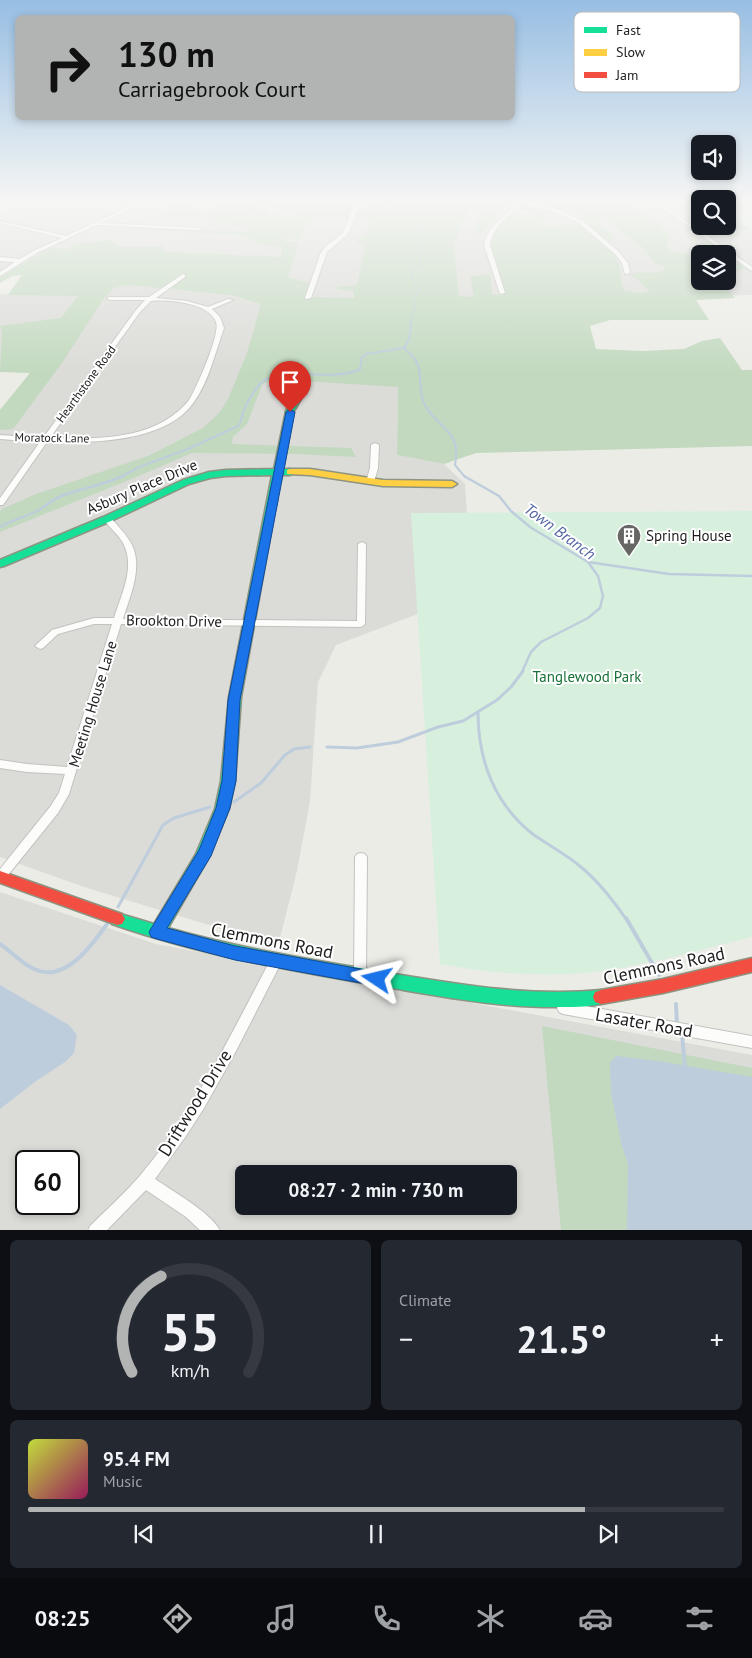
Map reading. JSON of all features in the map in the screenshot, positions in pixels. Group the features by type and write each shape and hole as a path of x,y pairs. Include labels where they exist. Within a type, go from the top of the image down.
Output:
{"street":[{"path":"0,274 23,258"},
{"path":"308,298 322,258"},
{"path":"491,258 502,293"},
{"path":"621,258 625,263 627,273"},
{"path":"737,258 752,269"},
{"path":"0,259 20,260"},
{"name":"Hearthstone Road","path":"0,503 138,311 149,300 183,276"},
{"path":"110,298 185,303 208,310 230,300"},
{"name":"Moratock Lane","path":"0,437 45,440 106,439 139,432 168,421 185,409 195,396 221,328 219,319 208,310"},
{"path":"157,932 206,852 223,808 229,781 234,700 248,622 290,412 305,385"},
{"path":"370,482 374,468 375,445"},
{"name":"Asbury Place Drive","path":"0,564 107,519 186,482 209,475 226,472 325,473 370,482 452,484"},
{"name":"Meeting House Lane","path":"0,877 54,810 64,794 131,578 133,563 128,542 107,519"},
{"name":"Brookton Drive","path":"40,646 47,637 68,627 94,620 361,624 362,544"},
{"path":"0,764 72,771"},
{"path":"360,976 361,857"},
{"name":"Clemmons Road","path":"0,877 157,932 207,946 276,961 486,996 537,1001 602,997 642,991 752,965"},
{"name":"Driftwood Drive","path":"95,1230 145,1181 191,1115 218,1071 276,961"},
{"name":"Lasater Road","path":"537,1001 573,1010 752,1042"},
{"path":"145,1181 191,1212 213,1230"}],"shaded area":[{"path":"0,258 35,258 0,281"},
{"path":"52,258 691,258 691,290 736,290 736,258 752,258 752,295 549,297 398,385 397,455 444,464 465,484 467,513 411,513 431,609 336,645 318,682 310,801 297,871 278,946 84,887 0,857 0,410 44,356 0,372 0,294 94,295"},
{"path":"0,892 156,944 752,1055 752,1230 0,1230"}],"green space":[{"path":"33,258 294,258 288,277 309,283 304,297 354,298 354,291 337,289 337,287 356,285 362,258 455,258 459,296 474,297 470,276 490,275 492,295 504,295 493,258 617,258 625,291 640,293 650,292 637,279 629,275 664,271 664,266 655,264 651,258 691,258 691,290 728,290 735,298 696,300 709,320 610,320 590,326 596,349 643,351 684,349 702,341 720,338 742,370 752,370 752,446 476,453 444,464 397,455 398,387 272,379 262,385 247,424 233,437 232,444 351,448 356,457 296,454 192,453 0,532 0,512 2,509 36,494 148,456 203,428 219,413 228,399 247,353 261,304 232,295 128,285 113,288 103,300 62,363 13,429 0,430 0,410 30,373 0,372 2,331 0,326 61,318 78,296 8,295 22,275 12,276 0,283 0,278"},
{"path":"736,260 752,269 752,273 744,269 736,272"},
{"name":"Tanglewood Park","path":"752,511 752,937 648,963 584,973 548,975 512,973 440,964 411,513"},
{"path":"542,1026 752,1068 752,1230 561,1230"}],"water":[{"path":"0,985 69,1025 77,1035 74,1053 65,1062 36,1081 0,1109"},
{"path":"616,1056 752,1077 752,1230 627,1230 628,1164 622,1146 611,1093 610,1063"}],"waterway":[{"name":"Town Branch","path":"410,323 415,310 413,300 420,289 411,279 412,273 421,258"},
{"name":"Town Branch","path":"404,348 409,339 411,322"},
{"path":"120,477 238,426 254,392 262,382 272,377 295,373 322,375 348,373 360,369 362,357 366,354 404,348"},
{"name":"Town Branch","path":"404,348 418,364 421,394 425,405 452,437 456,453 455,465 464,476"},
{"path":"0,527 39,510 59,497 123,476"},
{"name":"Town Branch","path":"464,476 499,496 511,511 530,527 588,562"},
{"name":"Town Branch","path":"522,672 531,652 541,642 588,618 600,608 603,596 598,576 588,562"},
{"path":"588,562 669,574 752,576"},
{"path":"327,747 357,748 398,742 438,727 463,721 497,700 511,687 523,671"},
{"path":"478,712 481,748 485,765 491,781 509,810 534,835 570,858 588,873 605,891 626,919"},
{"path":"234,802 261,783 285,755 294,749 310,747"},
{"path":"118,907 163,825 174,818 210,807"},
{"path":"626,918 659,975"},
{"path":"0,944 34,969 45,972 56,971 67,967 76,960 94,942 107,924"},
{"path":"676,1004 677,1025"},
{"path":"682,1034 685,1068"}],"traffic: fast":[{"path":"157,932 202,857 222,809 228,781 235,697 261,554 290,411 305,385"},
{"path":"0,564 107,519 186,482 209,475 226,473 290,472"},
{"path":"117,919 217,948 439,989 520,999 574,1000 601,997"}],"traffic: slow":[{"path":"290,472 310,472 383,483 452,484"}],"traffic: jam":[{"path":"0,877 117,919"},
{"path":"601,997 663,986 752,965"}],"place":[{"name":"Spring House","path":"629,557"}],"route":[{"path":"290,412 234,700 229,781 223,808 206,852 157,932 235,953 377,979"}]}
